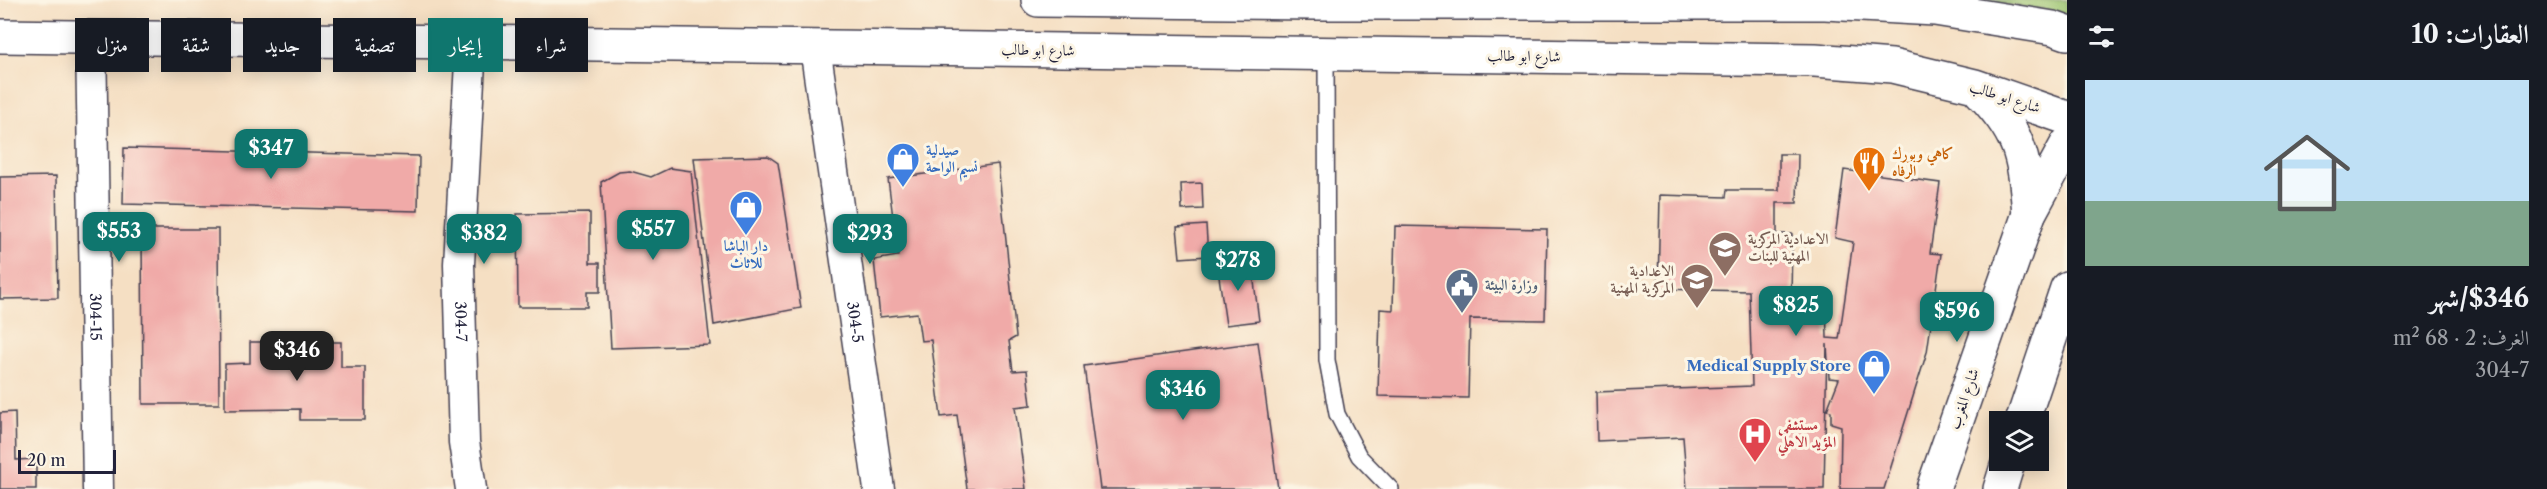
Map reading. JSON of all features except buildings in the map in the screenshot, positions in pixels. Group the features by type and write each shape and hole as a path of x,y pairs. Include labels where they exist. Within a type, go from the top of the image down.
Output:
{"main road":[{"path":"1038,0 1825,1 1935,9 2062,33"},
{"name":"شارع ابو طالب","path":"0,36 75,37"},
{"name":"شارع ابو طالب","path":"149,38 428,43"},
{"name":"شارع ابو طالب","path":"503,44 1815,60 1892,66 1975,86 2067,118"},
{"path":"1975,86 2006,122 2020,148 2025,168 2029,214"},
{"name":"شارع المغرب","path":"1933,489 2029,214 2067,144"},
{"path":"2026,411 2067,288"},
{"path":"2000,489 2006,471"}],"street":[{"name":"304-5","path":"815,47 879,489"},
{"name":"304-15","path":"92,72 98,489"},
{"name":"304-7","path":"469,72 459,264 464,442 471,489"}],"lane":[{"path":"1326,54 1327,360 1337,414 1359,456 1391,489"}],"green space":[{"path":"1977,0 2067,0 2067,14"}],"place":[{"name":"صيدلية نسيم الواحة","path":"903,188"},
{"name":"كاهي وبورك الرفاه","path":"1869,192"},
{"name":"دار الباشا للاثاث","path":"746,236"},
{"name":"الاعدادية المركزية المهنية للبنات","path":"1725,277"},
{"name":"الاعدادية المركزية المهنية","path":"1697,309"},
{"name":"وزارة البيئة","path":"1462,314"},
{"name":"Medical Supply Store","path":"1874,395"},
{"name":"مستشفى المؤيد الاهلي","path":"1755,463"}]}
